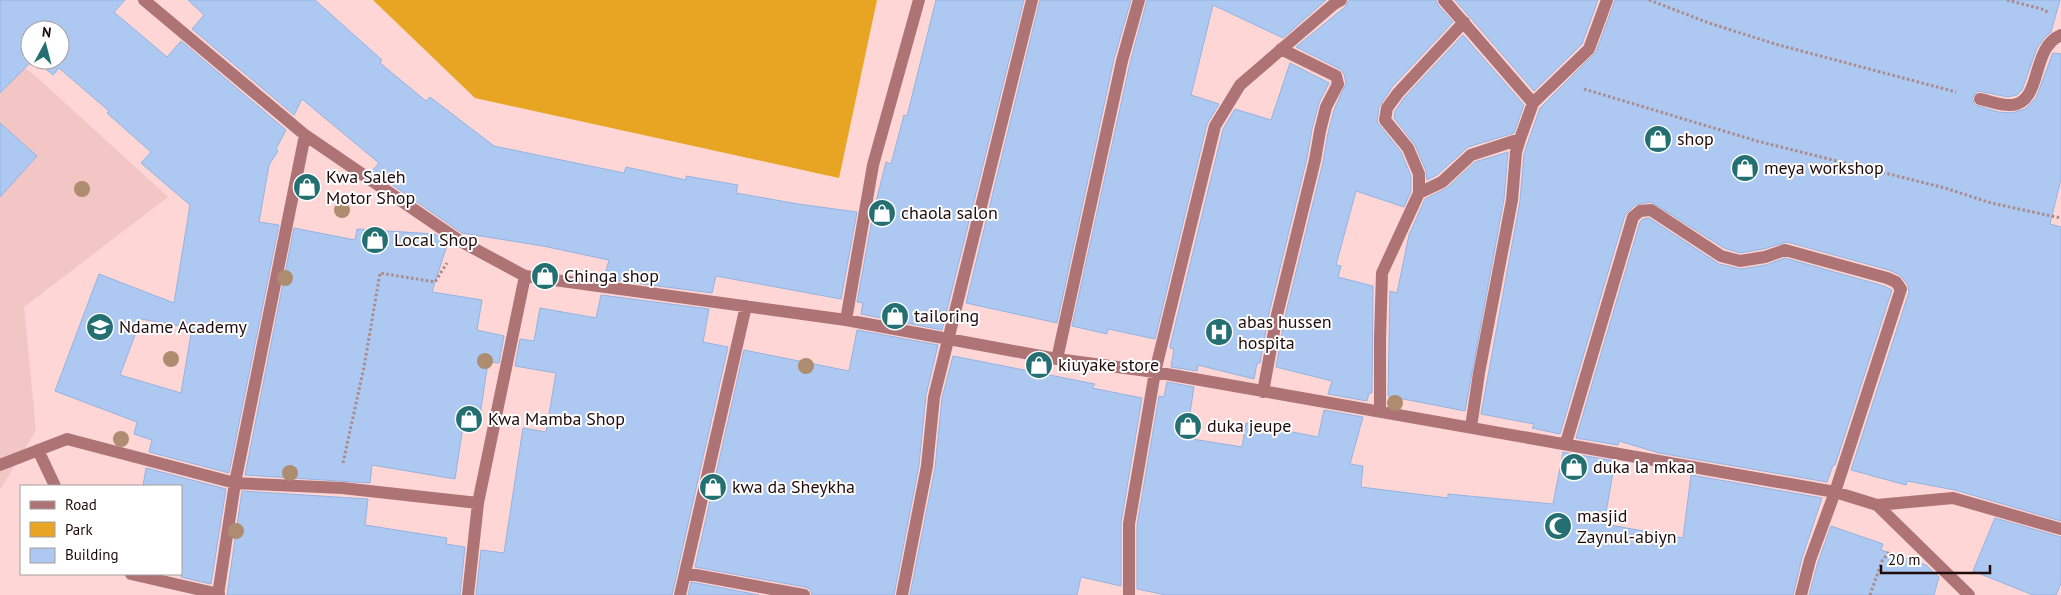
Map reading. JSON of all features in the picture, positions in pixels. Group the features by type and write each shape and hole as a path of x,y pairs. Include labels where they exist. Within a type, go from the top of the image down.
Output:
{"street":[{"path":"144,0 305,135 460,241 525,276 846,320 1057,359 1155,372 1835,492 1877,505 1953,498 2061,528"},
{"path":"846,320 873,164 919,0"},
{"path":"902,595 927,466 934,397 1032,0"},
{"path":"1057,359 1112,106 1139,0"},
{"path":"1129,595 1129,524 1155,372 1215,126 1240,85 1341,0"},
{"path":"1444,0 1532,103"},
{"path":"1471,427 1479,373 1512,200 1516,152 1520,139 1532,103 1589,49 1607,0"},
{"path":"1380,411 1382,273 1419,193 1419,174 1408,148 1385,120 1387,108 1398,93 1464,22"},
{"path":"1980,99 2012,105 2026,99 2032,90 2040,58 2055,37 2061,35"},
{"path":"1263,392 1277,315 1315,160 1320,130 1326,106 1338,84 1336,76 1281,49"},
{"path":"135,575 218,594 235,483 305,135"},
{"path":"1419,193 1442,182 1471,155 1520,139"},
{"path":"1566,444 1633,217 1640,211 1651,210 1720,256 1740,261 1764,257 1785,250 1896,282 1901,290 1835,492 1810,560 1801,595"},
{"path":"468,595 478,503 525,276"},
{"path":"680,595 746,306"},
{"path":"0,465 67,439 235,483 342,488 478,503"},
{"path":"38,450 56,485"},
{"path":"1877,505 1969,595"},
{"path":"685,573 804,595"}],"path":[{"path":"1649,0 1709,23 1775,44 1856,64 1980,99"},
{"path":"2007,0 2042,9 2050,14"},
{"path":"1556,80 1757,141 1945,188 1990,203 2061,218"},
{"path":"342,488 341,475 364,367 380,273 434,282 460,241"},
{"path":"1870,595 1882,561 1904,531"}],"shaded area":[{"path":"0,47 20,64 20,70 28,70 42,82 168,197 24,307 36,430 0,490"}],"green space":[{"path":"373,0 877,0 839,178 475,98"}],"building":[{"path":"0,0 125,0 114,12 167,57 181,41 286,130 276,149 278,151 269,165 259,222 279,225 229,473 149,452 152,440 134,434 137,422 55,391 99,274 174,303 190,205 141,163 151,152 107,113 109,111 61,70 70,70 70,20 20,20 20,70 23,70 0,93","holes":["141,319 192,328 181,393 120,375"]},
{"path":"188,0 315,0 382,60 380,63 426,101 430,97 494,146 624,173 626,167 686,180 686,176 738,185 736,193 857,212 841,299 716,276 712,293 604,279 609,260 543,246 462,233 372,171 379,163 302,99 294,115 192,29 204,15"},
{"path":"936,0 1024,0 942,330 861,314 863,303 857,302 873,214 886,162 891,164 904,115 907,116"},
{"path":"1040,0 1131,0 1114,59 1057,323 966,303"},
{"path":"1147,0 1326,0 1283,38 1213,5 1191,95 1219,104 1207,124 1155,339 1108,329 1107,334 1072,326 1130,63"},
{"path":"1349,0 1436,0 1453,22 1392,87 1379,107 1377,122 1401,152 1411,176 1411,191 1404,207 1356,191 1336,265 1341,266 1338,277 1373,286 1372,393 1369,393 1367,401 1328,394 1332,381 1276,367 1285,317 1323,162 1328,133 1334,110 1346,83 1344,74 1340,69 1296,47 1345,7"},
{"path":"1455,0 1598,0 1582,44 1534,91"},
{"path":"1615,0 2060,0 2051,32 2037,48 2022,90 2017,95 2008,97 1978,91 1972,98 1975,105 1998,112 2012,113 2025,109 2036,98 2053,53 2061,54 2061,179 2050,224 2061,227 2061,521 1955,490 1907,481 1906,485 1851,470 1909,292 1908,285 1900,275 1889,270 1787,242 1740,253 1724,248 1651,202 1635,205 1625,215 1560,434 1532,428 1534,424 1481,414 1520,201 1524,154 1540,108 1596,52"},
{"path":"1463,35 1524,105 1514,133 1468,147 1437,175 1427,180 1426,171 1415,145 1394,118 1395,111 1404,98"},
{"path":"1290,63 1329,83 1319,103 1312,129 1307,158 1269,313 1260,363 1257,363 1254,379 1198,365 1197,371 1171,367 1174,349 1170,348 1171,342 1223,129 1235,109 1271,120"},
{"path":"47,70 57,70 53,75"},
{"path":"0,123 37,156 0,197"},
{"path":"1508,152 1504,199 1465,411 1388,396 1390,291 1397,293 1409,235 1425,199 1447,188 1475,162"},
{"path":"1649,218 1719,264 1741,269 1766,265 1785,258 1884,286 1892,290 1835,465 1833,465 1827,482 1659,453 1619,441 1618,445 1576,438 1640,222 1643,219"},
{"path":"294,228 355,240 357,229 435,234 448,242 432,292 482,300 477,330 504,336 499,363 488,362 478,429 463,426 455,479 372,465 370,483 245,475"},
{"path":"601,295 709,309 703,342 728,347 672,595 476,595 481,550 504,553 523,428 546,432 556,373 515,366 520,339 534,341 540,308 596,318"},
{"path":"857,330 938,345 926,395 919,465 894,595 812,595 810,589 805,587 695,567 744,350 849,371"},
{"path":"953,356 1095,384 1092,388 1142,398 1121,523 1121,586 1081,577 1077,595 910,595 935,468 942,398"},
{"path":"1167,382 1194,387 1186,438 1242,447 1246,423 1318,437 1324,410 1363,417 1350,464 1363,466 1361,487 1448,498 1448,494 1553,504 1563,452 1615,461 1604,524 1683,538 1691,475 1822,498 1802,558 1793,595 1166,595 1137,589 1137,525 1159,396 1164,397"},
{"path":"146,468 226,489 211,584 181,577 182,485 143,485"},
{"path":"242,491 368,499 365,525 447,538 446,544 465,547 460,595 227,595"},
{"path":"1995,518 2061,537 2061,583 2056,595 2033,595 1973,571"},
{"path":"1831,526 1883,544 1881,550 1926,565 1939,577 1934,595 1809,595"},
{"path":"691,582 759,595 688,595"}],"place":[{"name":"shop","path":"1658,139"},
{"name":"meya workshop","path":"1745,168"},
{"name":"Kwa Saleh Motor Shop","path":"307,187"},
{"name":"chaola salon","path":"882,213"},
{"name":"Local Shop","path":"375,240"},
{"name":"Chinga shop","path":"545,276"},
{"name":"tailoring","path":"895,316"},
{"name":"Ndame Academy","path":"100,327"},
{"name":"abas hussen hospita","path":"1219,332"},
{"name":"kiuyake store","path":"1039,365"},
{"name":"Kwa Mamba Shop","path":"469,419"},
{"name":"duka jeupe","path":"1188,426"},
{"name":"duka la mkaa","path":"1574,467"},
{"name":"kwa da Sheykha","path":"713,487"},
{"name":"masjid Zaynul-abiyn","path":"1558,526"}]}
